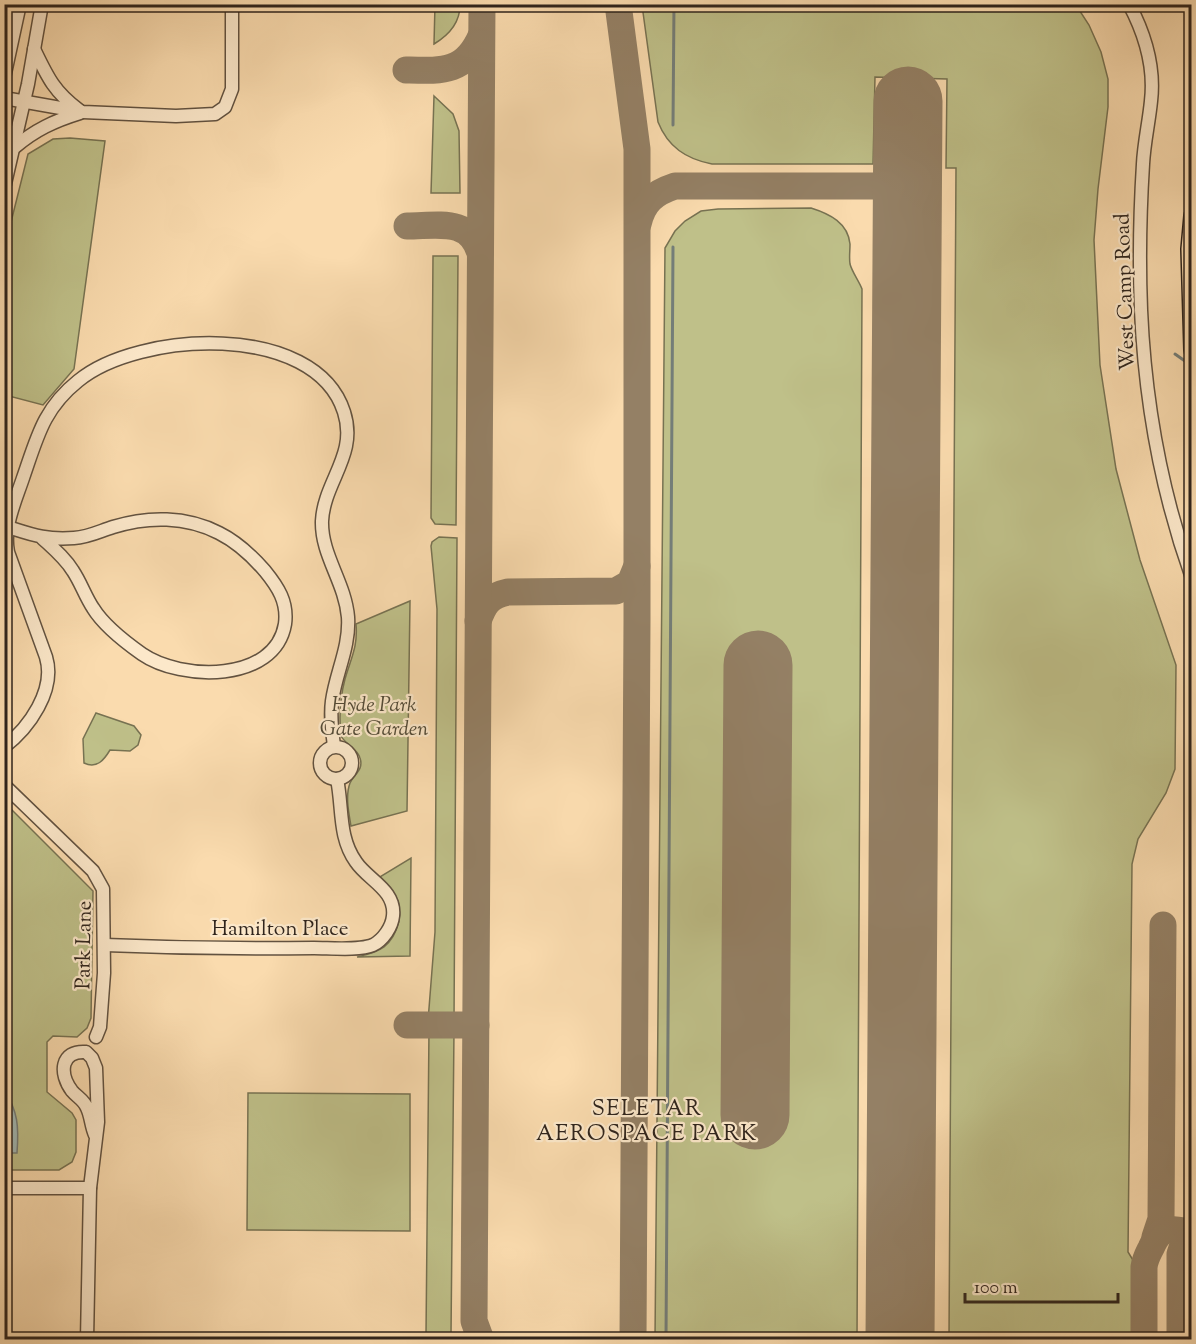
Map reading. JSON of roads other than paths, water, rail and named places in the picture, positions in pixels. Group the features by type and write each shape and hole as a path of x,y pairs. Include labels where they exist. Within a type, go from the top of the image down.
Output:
{"main road":[{"path":"1191,216 1189,249 1191,350"}],"street":[{"path":"4,78 20,4"},
{"path":"4,188 25,101 42,4"},
{"path":"4,98 83,112 209,116 221,111 229,100 232,89 232,4"},
{"name":"West Camp Road","path":"1129,4 1144,35 1151,66 1152,98 1143,158 1140,219 1141,310 1148,399 1162,474 1191,578"},
{"path":"4,53 13,42"},
{"path":"34,49 50,81 63,99 83,112"},
{"path":"15,147 47,124 83,112"},
{"path":"4,747 24,728 36,711 45,692 49,667 6,541 8,527 47,414 79,380 97,368 140,352 201,345 248,345 279,353 306,365 320,375 344,411 347,444 344,458 327,497 322,518 322,531 328,557 339,580 348,614 346,642 332,700 334,746"},
{"path":"8,527 42,538 75,538 93,536 127,523 159,519 196,524 219,533 241,548 274,581 284,600 286,617 283,633 265,657 232,670 196,672 162,664 142,654 103,620 93,608 73,570 64,558 42,538"},
{"path":"64,558 64,547 75,538"},
{"path":"334,746 344,748 349,752 353,761 347,775 337,779 332,779 323,773 320,763 324,752 334,746"},
{"name":"Hamilton Place","path":"105,945 207,948 361,947 372,945 381,939 389,929 393,908 387,893 358,866 348,850 343,833 337,779"},
{"name":"Park Lane","path":"4,785 93,871 103,889 105,945 100,1027 96,1037"},
{"path":"87,1340 90,1188 98,1122 96,1068 92,1058 86,1052 73,1052 64,1062 66,1080 70,1089 87,1107 95,1135"},
{"path":"4,1188 90,1188"}],"water":[{"path":"4,1089 16,1120 17,1153 5,1153"}],"waterway":[{"path":"673,125 674,4"},
{"path":"666,1340 673,247"},
{"path":"1175,354 1192,366"}],"district":[{"name":"SELETAR AEROSPACE PARK","path":"647,1120"}],"park label":[{"name":"Hyde Park Gate Garden","path":"374,716"}]}
